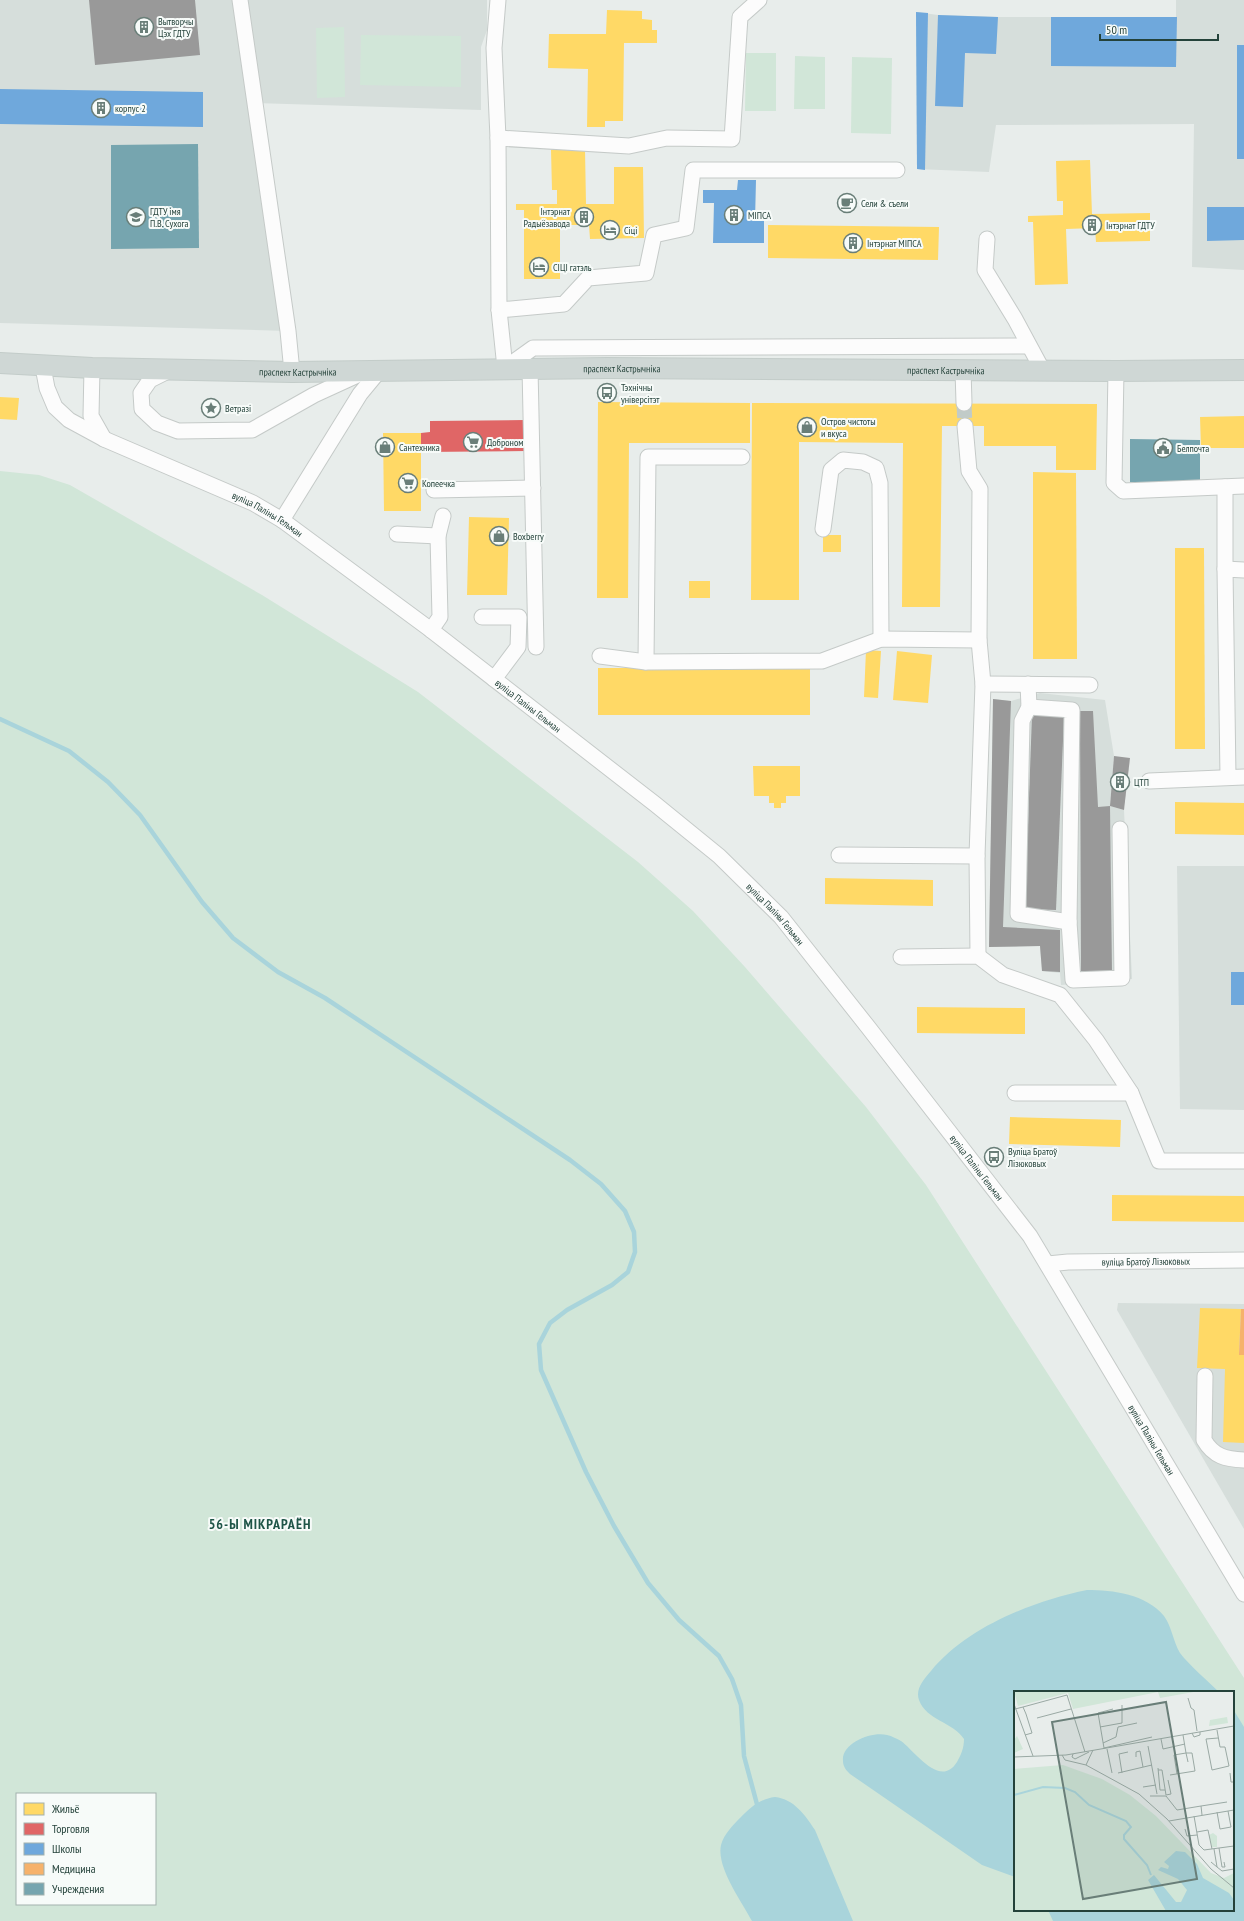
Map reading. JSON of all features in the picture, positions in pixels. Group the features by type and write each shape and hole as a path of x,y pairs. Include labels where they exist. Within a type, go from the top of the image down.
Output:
{"main road":[{"name":"праспект Кастрычніка","path":"0,363 44,367 292,372 505,368 1042,371 1244,370"}],"street":[{"path":"240,0 288,331 292,372"},
{"path":"498,0 494,48 498,138 499,310 505,368 533,348 1029,346"},
{"path":"498,138 629,146 667,138 732,139 740,17 758,0"},
{"path":"499,310 564,304 588,278 646,273 654,235 686,228 693,170 897,170"},
{"path":"987,239 985,270 1042,371"},
{"name":"вуліца Паліны Гельман","path":"44,367 47,388 55,407 69,420 104,439 254,503 282,520 431,630 719,856 780,917 868,1027 1030,1236 1244,1594"},
{"path":"92,368 91,416 104,439"},
{"path":"530,368 536,647"},
{"path":"171,370 150,380 141,393 141,401 142,408 157,423 178,431 252,430 314,395 373,371"},
{"path":"963,370 964,403"},
{"path":"282,520 373,371"},
{"path":"1116,371 1114,483 1123,491 1244,486"},
{"path":"965,426 969,471 980,489 979,640 983,684 977,856 978,956"},
{"path":"646,662 648,457 742,457"},
{"path":"823,529 831,470 843,460 863,462 876,468 880,483 881,639"},
{"path":"1225,487 1228,777"},
{"path":"434,490 533,488"},
{"path":"431,630 440,617 438,536 443,516"},
{"path":"397,534 438,536"},
{"path":"1225,569 1244,570"},
{"path":"482,617 519,617 518,647 494,679"},
{"path":"600,656 646,662 822,661 881,639 979,640"},
{"path":"983,684 1090,685"},
{"path":"1028,684 1029,707 1022,721 1018,914 1069,922"},
{"path":"1029,707 1072,710 1069,922 1073,980"},
{"path":"1149,781 1244,777"},
{"path":"1060,994 1073,980 1122,978 1120,829"},
{"path":"839,855 977,856"},
{"path":"901,957 978,956 1003,975 1060,994 1096,1040 1131,1093 1159,1161 1244,1161"},
{"path":"1015,1093 1131,1093"},
{"name":"вуліца Братоў Лізюковых","path":"1048,1264 1068,1262 1244,1260"},
{"path":"1205,1376 1204,1440 1208,1447 1221,1458 1244,1460"}],"shaded area":[{"name":"ГДТУ імя П.В. Сухога","path":"0,0 487,0 487,30 481,47 481,110 255,103 288,331 0,323"},
{"path":"1176,0 1244,0 1244,270 1192,267 1194,124 996,125 989,172 917,169 916,12 938,15 998,17 1176,17"},
{"path":"1040,693 1105,700 1114,756 1110,806 1124,810 1132,979 1061,985 1060,973 1042,971 1040,946 989,947 993,699 1011,701"},
{"path":"1177,866 1244,866 1244,1110 1180,1109"},
{"path":"1118,1303 1244,1304 1244,1529 1117,1310"}],"green space":[{"path":"344,27 345,97 317,98 316,28"},
{"path":"361,35 461,36 461,87 360,85"},
{"path":"746,53 776,53 776,111 745,111"},
{"path":"795,56 825,57 825,109 794,109"},
{"path":"852,57 892,58 891,134 851,133"},
{"path":"0,471 39,475 70,485 262,595 418,692 638,862 693,911 745,967 866,1107 926,1185 1244,1678 1244,1921 0,1921"}],"water":[{"path":"1087,1590 1118,1592 1139,1598 1148,1603 1157,1609 1167,1620 1180,1653 1193,1668 1218,1691 1014,1691 1014,1877 982,1865 850,1774 844,1765 844,1755 852,1744 859,1740 881,1734 891,1736 901,1741 920,1759 936,1770 943,1772 950,1769 960,1757 964,1739 959,1733 933,1717 922,1707 918,1696 921,1684 946,1655 963,1641 982,1629 1023,1609"},
{"path":"1234,1711 1244,1727 1244,1921 1053,1921 1048,1911 1234,1911"},
{"path":"775,1797 782,1798 793,1804 803,1813 815,1830 853,1921 752,1921 726,1874 720,1854 721,1845 729,1830 748,1810 760,1802"}],"building: Жильё":[{"path":"607,10 642,11 642,19 652,20 652,30 657,30 657,43 624,43 623,121 605,121 605,127 587,127 588,69 548,68 549,34 606,34"},
{"name":"Інтэрнат Радыёзавода","path":"551,150 585,150 586,204 614,204 614,167 643,167 644,238 590,239 589,225 560,225 560,279 524,279 524,210 516,210 516,204 557,204 557,190 552,190"},
{"name":"Інтэрнат ГДТУ","path":"1090,160 1092,214 1150,213 1150,241 1096,242 1095,228 1066,229 1068,284 1035,285 1033,222 1028,222 1028,216 1063,215 1063,201 1057,201 1056,161"},
{"name":"Інтэрнат МІПСА","path":"768,225 939,227 938,260 768,258"},
{"path":"0,397 19,398 17,420 0,419"},
{"path":"598,402 750,403 750,443 629,443 628,598 597,598"},
{"path":"752,403 1097,404 1096,470 1056,470 1056,446 984,446 984,426 942,426 940,607 902,607 903,443 799,442 799,600 751,600"},
{"path":"1244,416 1244,448 1201,448 1200,417"},
{"path":"383,433 421,433 421,511 384,511"},
{"path":"1033,472 1076,473 1077,659 1033,659"},
{"path":"469,517 509,518 507,595 467,595"},
{"path":"823,535 841,535 841,552 823,552"},
{"path":"1175,548 1204,548 1205,749 1175,749"},
{"path":"689,581 710,581 710,598 689,598"},
{"path":"866,650 881,651 878,698 864,697"},
{"path":"897,651 932,655 928,703 893,700"},
{"path":"598,668 810,668 810,715 598,715"},
{"path":"753,766 800,766 800,796 786,796 786,803 781,803 781,808 774,808 774,803 769,803 769,796 754,796"},
{"path":"1175,802 1244,803 1244,835 1175,834"},
{"path":"825,878 933,880 933,906 825,904"},
{"path":"917,1007 1025,1008 1025,1034 917,1033"},
{"path":"1010,1117 1121,1120 1120,1147 1009,1144"},
{"path":"1112,1195 1244,1196 1244,1222 1112,1221"},
{"path":"1200,1308 1241,1309 1239,1355 1244,1355 1244,1443 1223,1442 1225,1369 1197,1368"}],"building: Торговля":[{"name":"Доброном","path":"525,420 526,451 421,452 421,433 430,432 430,421"}],"building: Школы":[{"path":"916,12 928,13 925,170 917,169"},
{"path":"938,15 998,17 996,54 965,53 963,107 935,106"},
{"path":"1051,17 1177,17 1176,67 1051,66"},
{"path":"1237,45 1244,45 1244,159 1237,159"},
{"name":"корпус 2","path":"0,89 203,92 203,127 0,124"},
{"name":"МІПСА","path":"738,180 756,180 755,221 764,221 764,243 713,243 714,203 703,203 703,190 737,190"},
{"path":"1207,207 1244,207 1244,240 1207,241"},
{"path":"1231,972 1244,972 1244,1005 1231,1005"}],"building: Медицина":[{"path":"1241,1309 1244,1309 1244,1355 1239,1355"}],"building: Учреждения":[{"path":"198,144 199,248 111,249 111,145"},
{"path":"1130,439 1200,440 1200,482 1130,482"}],"building: Промзона":[{"name":"Вытворчы Цэх ГДТУ","path":"89,0 195,0 200,55 95,65"},
{"path":"993,699 1011,701 1003,927 1060,930 1060,972 1042,971 1040,946 989,947"},
{"path":"1080,711 1093,711 1098,807 1110,806 1112,973 1081,971"},
{"path":"1032,715 1064,717 1056,910 1025,909"},
{"name":"ЦТП","path":"1114,756 1130,758 1124,810 1110,806"}],"waterway":[{"path":"0,719 69,751 108,782 140,815 202,902 233,938 278,972 325,998 570,1160 601,1184 625,1211 634,1232 635,1252 628,1272 612,1285 567,1310 550,1323 539,1344 541,1370 586,1472 614,1526 648,1583 679,1620 719,1656 732,1679 741,1705 744,1756 758,1808"}],"tunnel":[{"path":"964,403 965,426"}],"place":[{"name":"Вытворчы Цэх ГДТУ","path":"144,27"},
{"name":"корпус 2","path":"101,108"},
{"name":"Сели & съели","path":"847,203"},
{"name":"МІПСА","path":"734,215"},
{"name":"ГДТУ імя П.В. Сухога","path":"136,217"},
{"name":"Інтэрнат Радыёзавода","path":"584,217"},
{"name":"Інтэрнат ГДТУ","path":"1092,225"},
{"name":"Сіці","path":"610,230"},
{"name":"Інтэрнат МІПСА","path":"853,243"},
{"name":"СІЦІ гатэль","path":"539,267"},
{"name":"Тэхнічны універсітэт","path":"607,393"},
{"name":"Ветразі","path":"211,408"},
{"name":"Остров чистоты и вкуса","path":"807,427"},
{"name":"Доброном","path":"473,442"},
{"name":"Сантехника","path":"385,447"},
{"name":"Белпочта","path":"1163,448"},
{"name":"Копеечка","path":"408,483"},
{"name":"Boxberry","path":"499,536"},
{"name":"ЦТП","path":"1120,782"},
{"name":"Вуліца Братоў Лізюковых","path":"994,1157"}],"district":[{"name":"56-Ы МІКРАРАЁН","path":"260,1524"}]}
